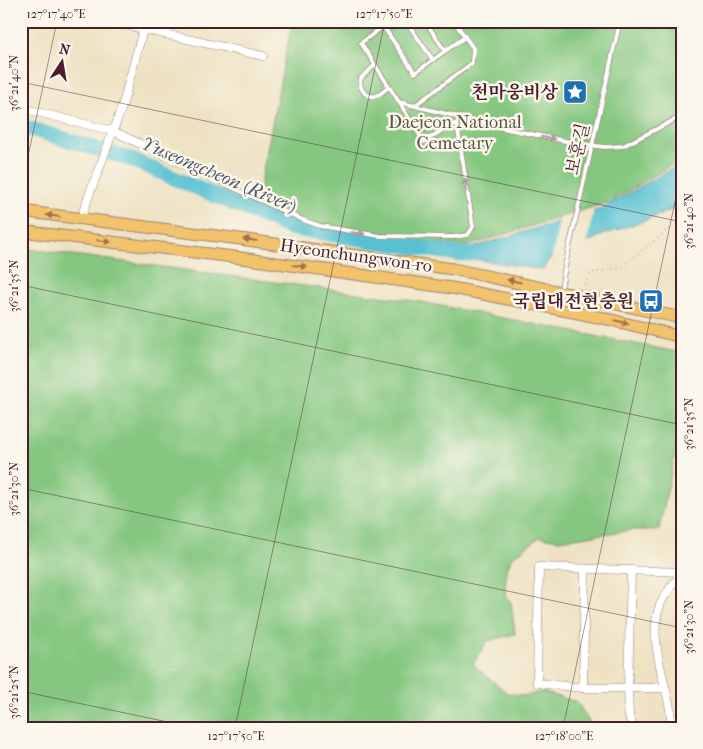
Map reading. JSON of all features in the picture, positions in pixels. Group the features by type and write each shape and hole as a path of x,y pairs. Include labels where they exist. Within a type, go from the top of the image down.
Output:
{"main road":[{"name":"Hyeonchungwon-ro","path":"21,212 240,239 452,269 682,318"},
{"name":"Hyeonchungwon-ro","path":"21,231 234,257 443,286 603,318 682,337"}],"street":[{"path":"107,21 263,56"},
{"path":"82,220 84,209 122,107 143,30"},
{"path":"21,108 113,133 214,179"},
{"path":"665,688 583,688 537,682 539,567 682,572"},
{"path":"583,688 585,570"},
{"path":"631,570 628,689 629,716 633,728"},
{"path":"671,728 670,707 656,643 657,622 660,606 668,590 682,572"}],"lane":[{"path":"372,21 378,30"},
{"path":"390,21 361,43 424,142 447,127 466,120"},
{"path":"406,21 433,60"},
{"path":"425,21 445,51"},
{"path":"414,106 472,63 473,48 454,21"},
{"name":"보훈길","path":"558,309 565,266 620,21"},
{"path":"383,26 415,73 465,37"},
{"path":"375,65 360,78 362,90 368,96 373,96 389,87"},
{"path":"399,102 466,120 593,146 623,146 682,116"},
{"path":"214,179 320,226 380,236 453,237 468,235 473,227 457,124"},
{"path":"21,207 25,176"}],"path":[{"path":"584,284 591,273 620,268 666,231 682,225"}],"green space":[{"name":"Daejeon National Cemetary","path":"292,21 682,21 682,159 609,202 467,246 332,233 260,213 260,186"},
{"path":"21,248 416,301 682,353 682,421 659,530 632,530 559,540 540,537 511,558 506,573 505,597 511,602 515,634 487,641 473,665 507,693 525,696 542,692 577,702 593,728 21,728"}],"water":[{"path":"682,163 682,205 655,217 603,235 548,260 543,270 450,255 452,248 467,249 598,210"}],"pier":[{"path":"594,209 586,245 551,261 560,218"}],"waterway":[{"name":"Yuseongcheon (River)","path":"21,126 130,159 290,228 458,254 471,254"}],"place":[{"name":"천마웅비상","path":"575,92"},
{"name":"국립대전현충원","path":"651,301"}]}
